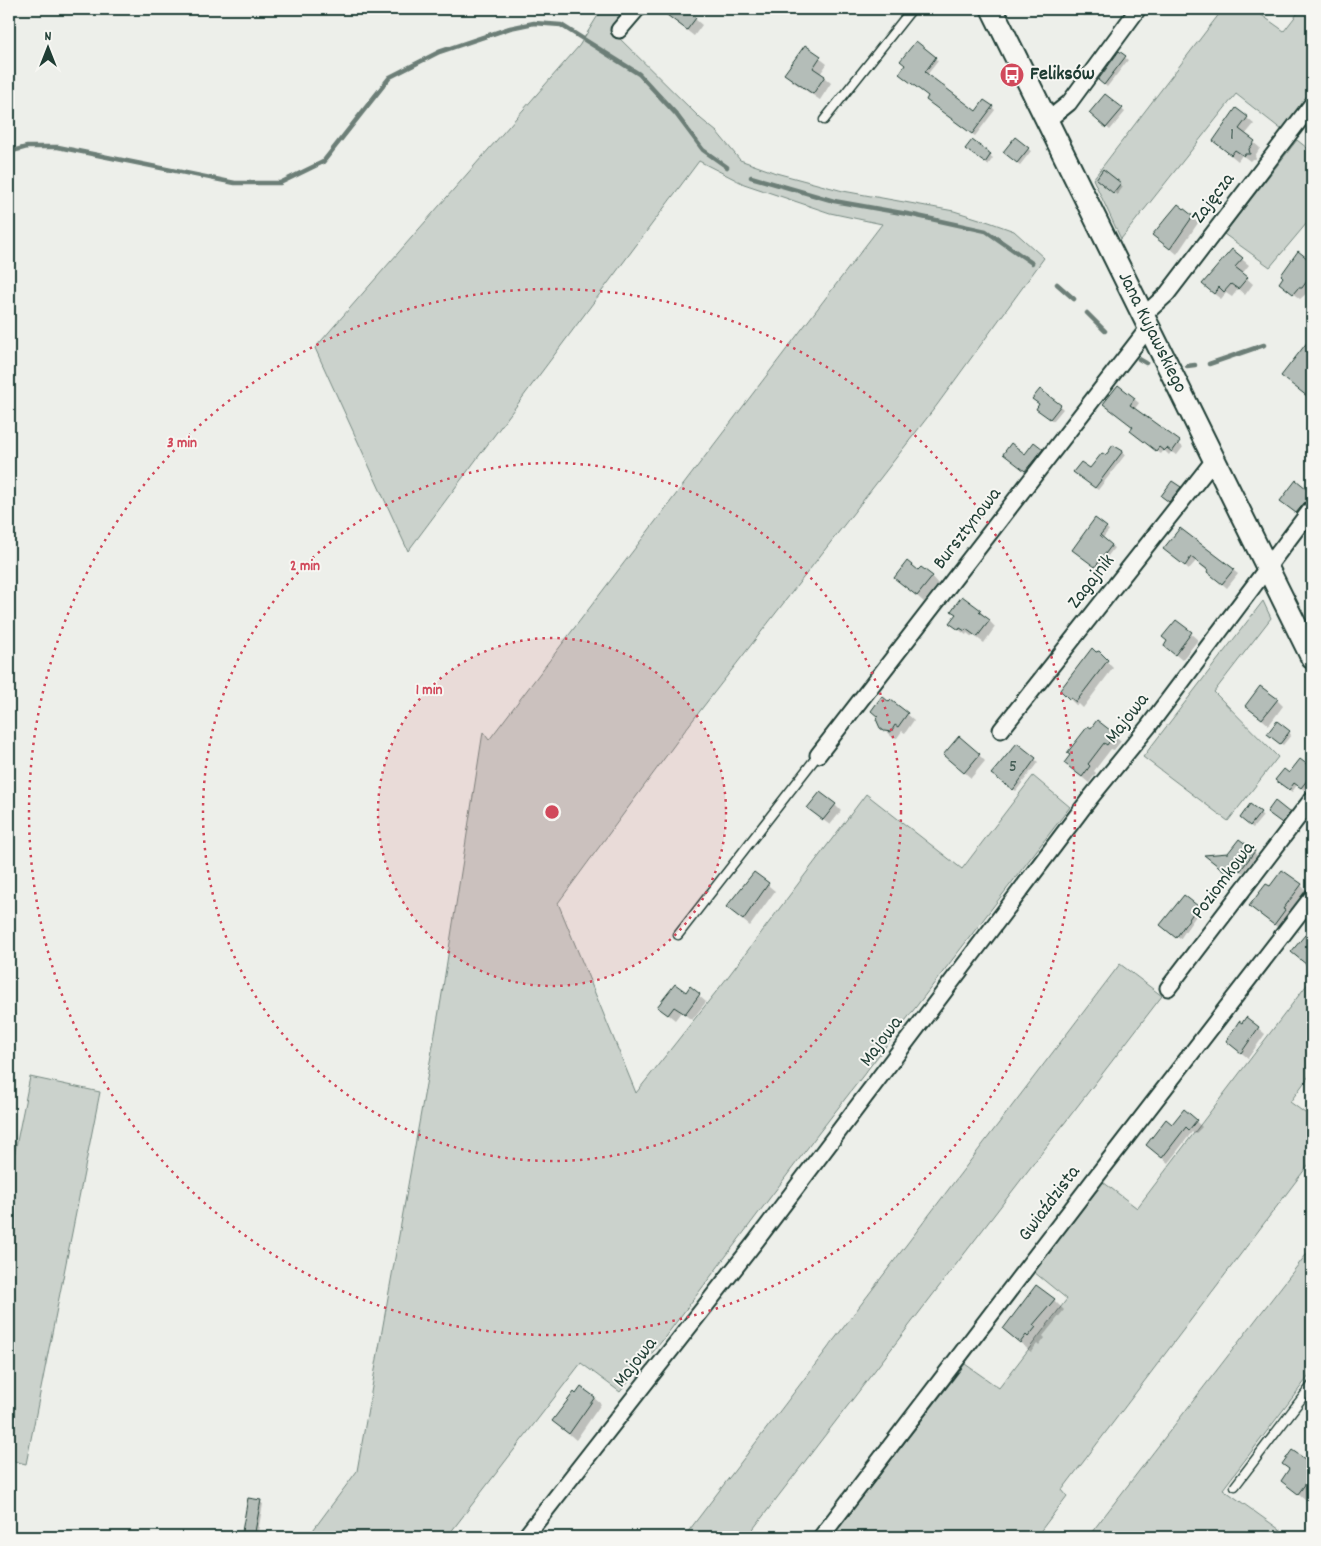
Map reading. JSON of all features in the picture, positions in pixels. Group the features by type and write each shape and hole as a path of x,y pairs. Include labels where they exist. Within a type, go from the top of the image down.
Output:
{"main road":[{"name":"Jana Kujawskiego","path":"992,9 1312,658"}],"street":[{"path":"619,30 637,9"},
{"path":"1048,120 1069,103 1138,9"},
{"name":"Zajęcza","path":"1147,321 1312,104"},
{"name":"Bursztynowa","path":"818,755 1147,321"},
{"name":"Zagajnik","path":"1001,730 1215,459"},
{"name":"Majowa","path":"525,1537 756,1241 1085,805 1148,727 1312,508"},
{"name":"Poziomkowa","path":"1168,988 1312,799"},
{"name":"Gwiaździsta","path":"821,1537 1312,898"}],"lane":[{"path":"824,120 912,9"},
{"path":"678,935 818,755"},
{"path":"1235,1486 1312,1386"}],"shaded area":[{"path":"604,9 630,9 611,30 701,119 717,132 740,160 776,173 843,191 954,211 989,222 1014,231 1044,258 937,405 686,729 558,903 636,1093 727,978 866,794 962,869 1033,776 1070,807 818,1134 662,1341 620,1392 581,1363 447,1537 308,1537 357,1471 441,1000 483,732 489,740 882,224 830,213 744,184 699,161 408,551 315,348 579,46"},
{"path":"1223,9 1253,9 1284,31 1301,9 1312,9 1312,91 1282,130 1236,94 1121,239 1093,179"},
{"path":"1297,140 1312,152 1312,217 1270,267 1224,234"},
{"path":"1263,601 1271,618 1214,692 1278,757 1228,821 1143,757"},
{"path":"1120,964 1162,996 747,1537 684,1537"},
{"path":"1312,978 1312,1072 1290,1102 1312,1118 1312,1160 1062,1490 1067,1496 1036,1537 832,1537 965,1364 999,1388 1067,1299 1034,1272 1103,1182 1137,1208"},
{"path":"30,1077 100,1092 26,1464 9,1460 9,1181"},
{"path":"1312,1247 1312,1372 1223,1489 1283,1532 1279,1537 1088,1537"}],"building":[{"path":"659,9 685,9 696,18 687,30"},
{"path":"916,41 936,57 925,72 976,111 984,100 993,106 972,134 926,100 928,96 899,74 905,65 900,61"},
{"path":"805,45 821,56 813,68 825,76 813,94 784,74"},
{"path":"1119,51 1126,56 1104,85 1098,80"},
{"path":"1105,94 1123,108 1106,128 1089,113"},
{"path":"1236,108 1248,117 1239,129 1255,141 1249,149 1250,154 1245,154 1244,156 1235,150 1231,155 1213,141"},
{"path":"1015,137 1029,148 1017,163 1003,152"},
{"path":"972,140 991,154 985,163 965,149"},
{"path":"1103,169 1121,183 1113,193 1096,179"},
{"path":"1178,204 1193,216 1170,249 1152,235"},
{"path":"1232,249 1243,258 1235,267 1248,277 1238,289 1231,284 1224,292 1219,287 1214,294 1202,284"},
{"path":"1298,251 1312,262 1312,274 1302,288 1298,288 1293,294 1279,283 1283,277 1281,275"},
{"path":"1312,336 1312,400 1281,376"},
{"path":"1118,385 1135,398 1130,405 1180,441 1172,452 1167,448 1164,451 1159,447 1156,451 1130,431 1133,427 1103,404"},
{"path":"1040,389 1061,405 1050,419 1036,409 1039,404 1032,399"},
{"path":"1034,442 1043,449 1025,471 1003,454 1011,443 1025,454"},
{"path":"1113,445 1123,451 1095,488 1073,472 1081,462 1090,468 1102,453 1106,455"},
{"path":"1296,480 1312,493 1312,499 1305,502 1296,513 1280,501"},
{"path":"1172,481 1181,487 1169,502 1161,496"},
{"path":"1095,518 1107,527 1100,535 1112,545 1095,567 1072,550"},
{"path":"1180,528 1234,569 1222,584 1191,557 1185,566 1163,549"},
{"path":"907,561 918,570 921,567 933,576 917,596 894,578"},
{"path":"962,596 981,610 979,612 990,620 977,637 966,629 965,631 960,628 959,630 949,623 956,614 951,611"},
{"path":"1176,620 1192,632 1175,655 1164,646 1167,641 1162,637"},
{"path":"1092,648 1096,652 1099,651 1108,660 1076,702 1071,698 1069,699 1060,690"},
{"path":"1260,686 1278,699 1262,719 1245,706"},
{"path":"882,696 889,702 891,700 908,713 898,727 895,725 891,732 880,728 876,719 878,717 871,711"},
{"path":"1097,720 1115,734 1107,745 1104,743 1088,764 1090,766 1082,777 1064,763 1070,755 1067,753 1088,726 1091,728"},
{"path":"1277,721 1290,731 1280,744 1267,734"},
{"path":"959,736 980,754 964,773 943,755"},
{"path":"1017,743 1036,758 1013,790 991,774"},
{"path":"1300,759 1312,768 1312,774 1301,788 1294,783 1289,790 1275,780 1284,769 1289,773"},
{"path":"820,792 836,804 823,820 807,808"},
{"path":"1275,801 1290,813 1282,823 1267,812"},
{"path":"1250,804 1261,812 1250,826 1240,818"},
{"path":"1239,839 1255,851 1240,871 1233,866 1227,873 1204,855 1228,853"},
{"path":"1282,870 1302,884 1283,909 1285,910 1274,925 1249,906 1266,884 1270,886"},
{"path":"754,872 769,883 743,920 726,907"},
{"path":"1184,895 1198,906 1176,938 1160,925"},
{"path":"1305,935 1312,941 1312,969 1291,952"},
{"path":"675,984 686,992 690,986 700,994 685,1014 674,1007 668,1015 657,1007"},
{"path":"1246,1017 1259,1027 1241,1053 1226,1041 1239,1021 1242,1023"},
{"path":"1184,1109 1197,1120 1189,1130 1186,1127 1162,1158 1146,1145 1166,1119 1172,1124"},
{"path":"1036,1285 1055,1299 1033,1325 1036,1327 1020,1343 1003,1329"},
{"path":"581,1387 595,1397 569,1434 552,1421 574,1392 576,1394"},
{"path":"1292,1450 1312,1464 1312,1475 1298,1494 1281,1481 1289,1469 1282,1464"},
{"path":"248,1498 261,1500 254,1537 241,1537"}],"waterway":[{"path":"9,152 27,147 58,147 235,183 280,183 323,162 390,77 439,52 510,28 534,23 561,25 639,74 676,114 703,150 727,167"},
{"path":"751,177 834,201 913,215 986,231 1032,263"},
{"path":"1057,284 1074,299"},
{"path":"1087,313 1105,331"},
{"path":"1209,364 1264,345"},
{"path":"1139,359 1146,363"},
{"path":"1187,366 1195,365"}],"place":[{"name":"Feliksów","path":"1012,75"}]}
